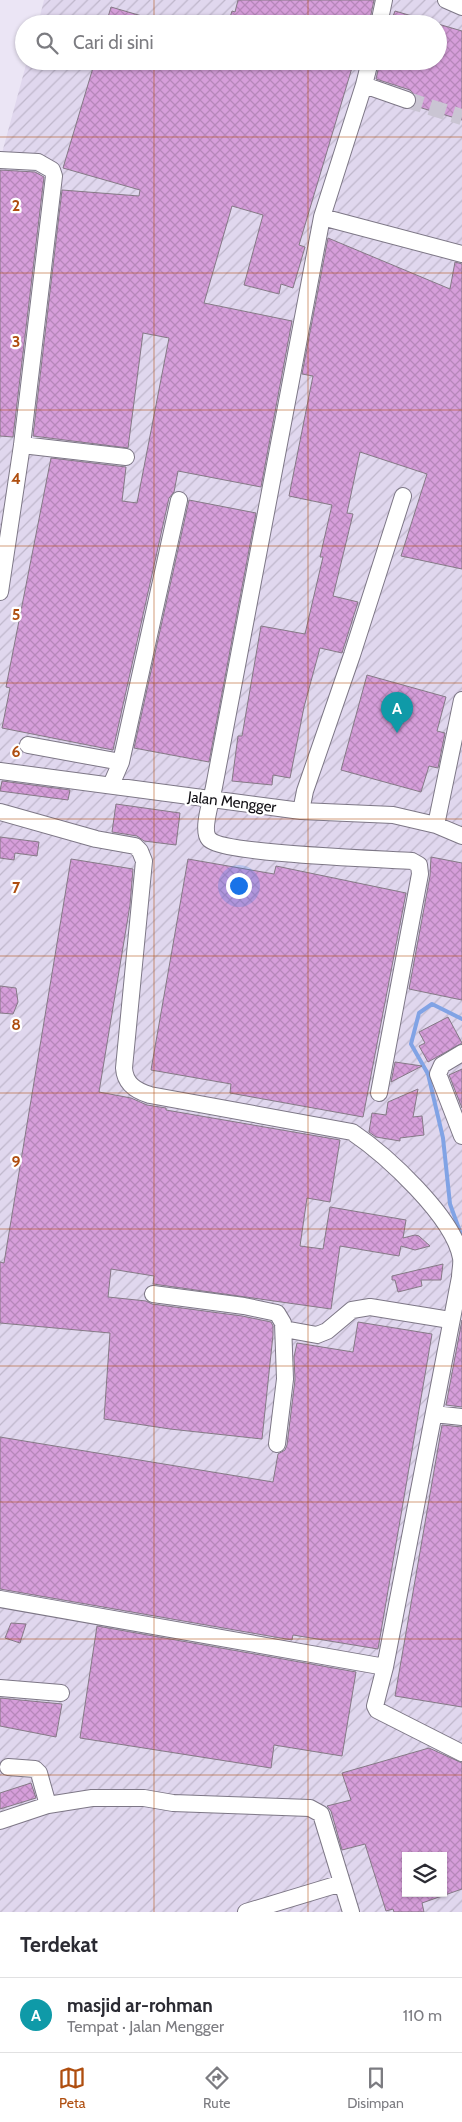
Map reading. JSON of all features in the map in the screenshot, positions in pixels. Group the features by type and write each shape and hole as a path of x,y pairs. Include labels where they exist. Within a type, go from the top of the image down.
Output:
{"street":[{"path":"380,15 384,0"},
{"path":"446,0 462,7"},
{"path":"368,70 322,218 207,819 206,835 210,840 222,845 256,850 412,860 419,865 420,874 379,1093"},
{"path":"364,85 407,100"},
{"path":"0,160 38,162 52,170 54,176 22,445 0,592"},
{"path":"322,218 462,254"},
{"path":"22,445 126,457"},
{"path":"301,811 305,791 403,496"},
{"path":"111,786 121,762 178,500"},
{"path":"436,824 462,700"},
{"path":"28,745 121,762"},
{"name":"Jalan Mengger","path":"0,772 301,811 393,815 436,824 462,836"},
{"path":"0,812 96,838 135,846 140,851 144,861 124,1068 125,1076 131,1085 138,1091 150,1095 352,1132 375,1148 415,1187 444,1224 456,1243 461,1259 460,1277 450,1320 434,1414 376,1708 462,1753"},
{"path":"462,1054 442,1064 438,1074 462,1136"},
{"path":"154,1294 244,1306 277,1313 284,1323 285,1379 277,1444"},
{"path":"284,1329 317,1335 327,1331 352,1310 370,1307 450,1320"},
{"path":"434,1414 462,1418"},
{"path":"0,1599 385,1667"},
{"path":"0,1688 61,1693"},
{"path":"8,1767 35,1769 39,1774 48,1805"},
{"path":"0,1821 48,1805 92,1798 144,1798 174,1803 310,1808 321,1814 351,1912"},
{"path":"246,1912 342,1883"}],"shaded area":[{"path":"44,0 435,0 462,11 462,1912 0,1912 0,153 2,153 25,70 447,70 447,15 40,15"}],"building":[{"path":"238,0 374,0 371,15 231,15 232,11 235,12"},
{"path":"111,7 138,15 109,15"},
{"path":"395,11 409,15 393,15"},
{"path":"447,27 462,31 462,120 415,106 417,98 410,90 376,79 378,70 447,70"},
{"path":"92,70 351,70 299,245 305,247 293,288 281,284 279,294 244,285 263,215 232,206 204,303 292,321 261,487 178,471 174,492 169,498 113,750 2,728 10,688 6,687 51,458 126,467 122,501 137,503 169,338 143,333 128,448 33,436 62,190 139,196 140,190 63,168"},
{"path":"0,170 35,172 44,177 13,437 0,436"},
{"path":"328,238 450,289 455,262 462,264 462,569 401,556 427,474 360,452 347,513 353,514 333,596 358,602 342,653 320,648 304,707 290,778 273,775 272,785 232,781 238,736 242,736 261,626 305,634 323,557 320,557 332,505 289,496 313,376 302,374"},
{"path":"189,500 256,513 209,762 134,748"},
{"path":"367,675 446,697 437,731 445,733 438,768 429,766 421,792 341,770"},
{"path":"2,781 70,790 68,800 0,791"},
{"path":"116,804 180,813 176,845 144,841 137,836 112,832"},
{"path":"0,837 39,842 37,856 15,853 14,860 0,858"},
{"path":"431,857 462,863 462,1000 409,989 430,876"},
{"path":"71,859 133,869 130,905 99,1092 131,1098 147,1105 166,1108 166,1110 340,1140 330,1202 307,1198 300,1246 323,1249 330,1207 406,1220 403,1238 419,1236 430,1246 415,1250 401,1246 399,1256 340,1246 331,1309 153,1284 154,1276 111,1269 108,1297 146,1301 152,1304 242,1316 271,1322 273,1335 262,1439 170,1429 104,1419 110,1333 0,1323 0,1262 4,1263"},
{"path":"188,859 274,874 276,866 406,893 363,1117 230,1093 231,1084 151,1070"},
{"path":"0,986 16,988 18,1002 13,1014 0,1013"},
{"path":"448,1017 462,1043 428,1062 419,1046 425,1043 419,1032"},
{"path":"395,1062 422,1066 391,1082"},
{"path":"462,1069 462,1108 449,1075"},
{"path":"418,1089 413,1117 422,1116 424,1135 400,1138 400,1141 376,1137 369,1132 372,1113 386,1115 388,1102"},
{"path":"443,1264 441,1280 421,1280 422,1286 398,1292 395,1280 392,1280 392,1276"},
{"path":"462,1320 462,1407 446,1405"},
{"path":"358,1322 432,1334 378,1649 293,1635 292,1640 0,1589 0,1437 273,1482 278,1454 285,1450 287,1445 295,1380 294,1357 297,1343 353,1352"},
{"path":"442,1425 462,1427 462,1707 395,1696"},
{"path":"11,1623 26,1624 20,1643 5,1638"},
{"path":"97,1626 356,1672 342,1756 274,1745 271,1768 80,1738"},
{"path":"0,1698 62,1704 56,1737 0,1726"},
{"path":"429,1748 462,1763 462,1889 447,1894 447,1852 402,1852 402,1897 439,1897 422,1903 424,1912 394,1912 393,1909 386,1911 365,1844 342,1850 331,1811 327,1806 351,1800 342,1773"},
{"path":"31,1783 36,1798 0,1809 0,1793"}],"waterway":[{"path":"462,1019 432,1004 419,1013 411,1044 428,1074 443,1138 450,1204 462,1237"}],"tunnel":[{"path":"407,100 462,117"}],"place":[{"name":"masjid ar-rohman","path":"397,733"}]}
